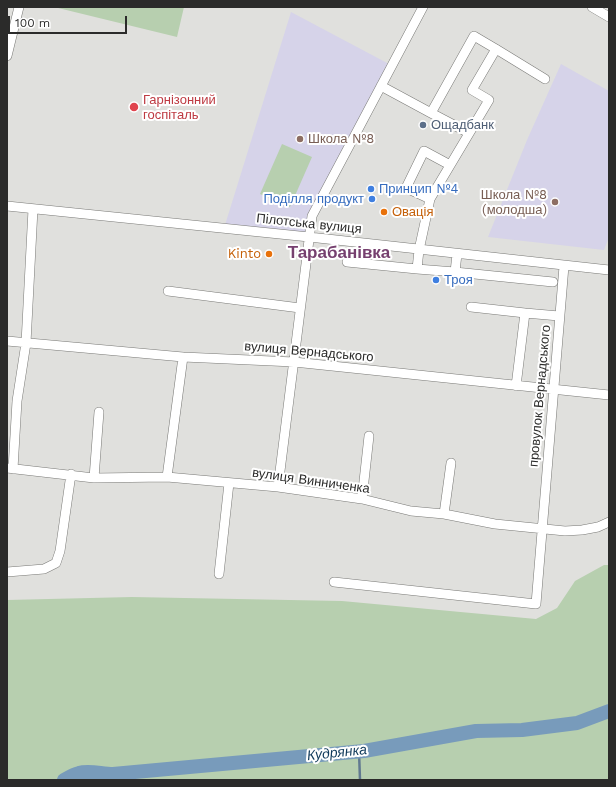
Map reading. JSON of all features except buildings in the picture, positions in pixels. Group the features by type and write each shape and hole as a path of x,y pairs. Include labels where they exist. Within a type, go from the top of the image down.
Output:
{"street":[{"path":"7,56 19,7"},
{"path":"278,487 312,216 423,7"},
{"path":"592,7 609,16"},
{"path":"431,113 474,36 545,79"},
{"path":"417,269 418,250 430,199 489,100 472,90 496,50"},
{"path":"381,86 469,133"},
{"path":"430,199 406,188 424,151 450,164"},
{"name":"Пілотська вулиця","path":"7,206 609,270"},
{"path":"10,468 17,401 26,344 34,209"},
{"path":"455,272 457,254"},
{"path":"347,262 525,278 553,282"},
{"path":"525,278 527,262"},
{"name":"провулок Вернадського","path":"334,582 536,604 564,266"},
{"path":"168,291 300,308"},
{"path":"471,307 559,316"},
{"path":"516,386 526,313"},
{"name":"вулиця Вернадського","path":"7,341 183,358 294,362 609,395"},
{"path":"167,478 183,358"},
{"path":"7,400 17,401"},
{"path":"94,478 99,412"},
{"path":"362,499 369,436"},
{"path":"444,514 451,463"},
{"name":"вулиця Винниченка","path":"10,468 71,474 94,478 167,478 278,487 362,499 411,511 444,514 495,524 566,531 598,527 609,522"},
{"path":"7,572 44,569 56,563 60,551 71,474"},
{"path":"219,574 229,483"}],"shaded area":[{"name":"Школа №8","path":"291,12 389,64 306,233 225,225"},
{"name":"Школа №8 (молодша)","path":"561,64 609,91 609,237 604,250 488,237 527,140"}],"green space":[{"path":"54,7 184,7 177,37"},
{"path":"282,144 312,157 290,207 260,194"},
{"path":"604,565 609,565 609,780 7,780 7,600 132,597 342,601 536,619 557,608 575,581"}],"waterway":[{"name":"Кудрянка","path":"64,780 77,773 83,772 113,774 364,751 476,731 522,730 577,723 609,711"},
{"path":"359,751 360,780"}],"place":[{"name":"Гарнізонний госпіталь","path":"134,107"},
{"name":"Ощадбанк","path":"423,125"},
{"name":"Школа №8","path":"300,139"},
{"name":"Принцип №4","path":"371,189"},
{"name":"Поділля продукт","path":"372,199"},
{"name":"Школа №8 (молодша)","path":"555,202"},
{"name":"Овація","path":"384,212"},
{"name":"Kinto","path":"269,254"},
{"name":"Троя","path":"436,280"}],"district":[{"name":"Тарабанівка","path":"339,253"}]}
